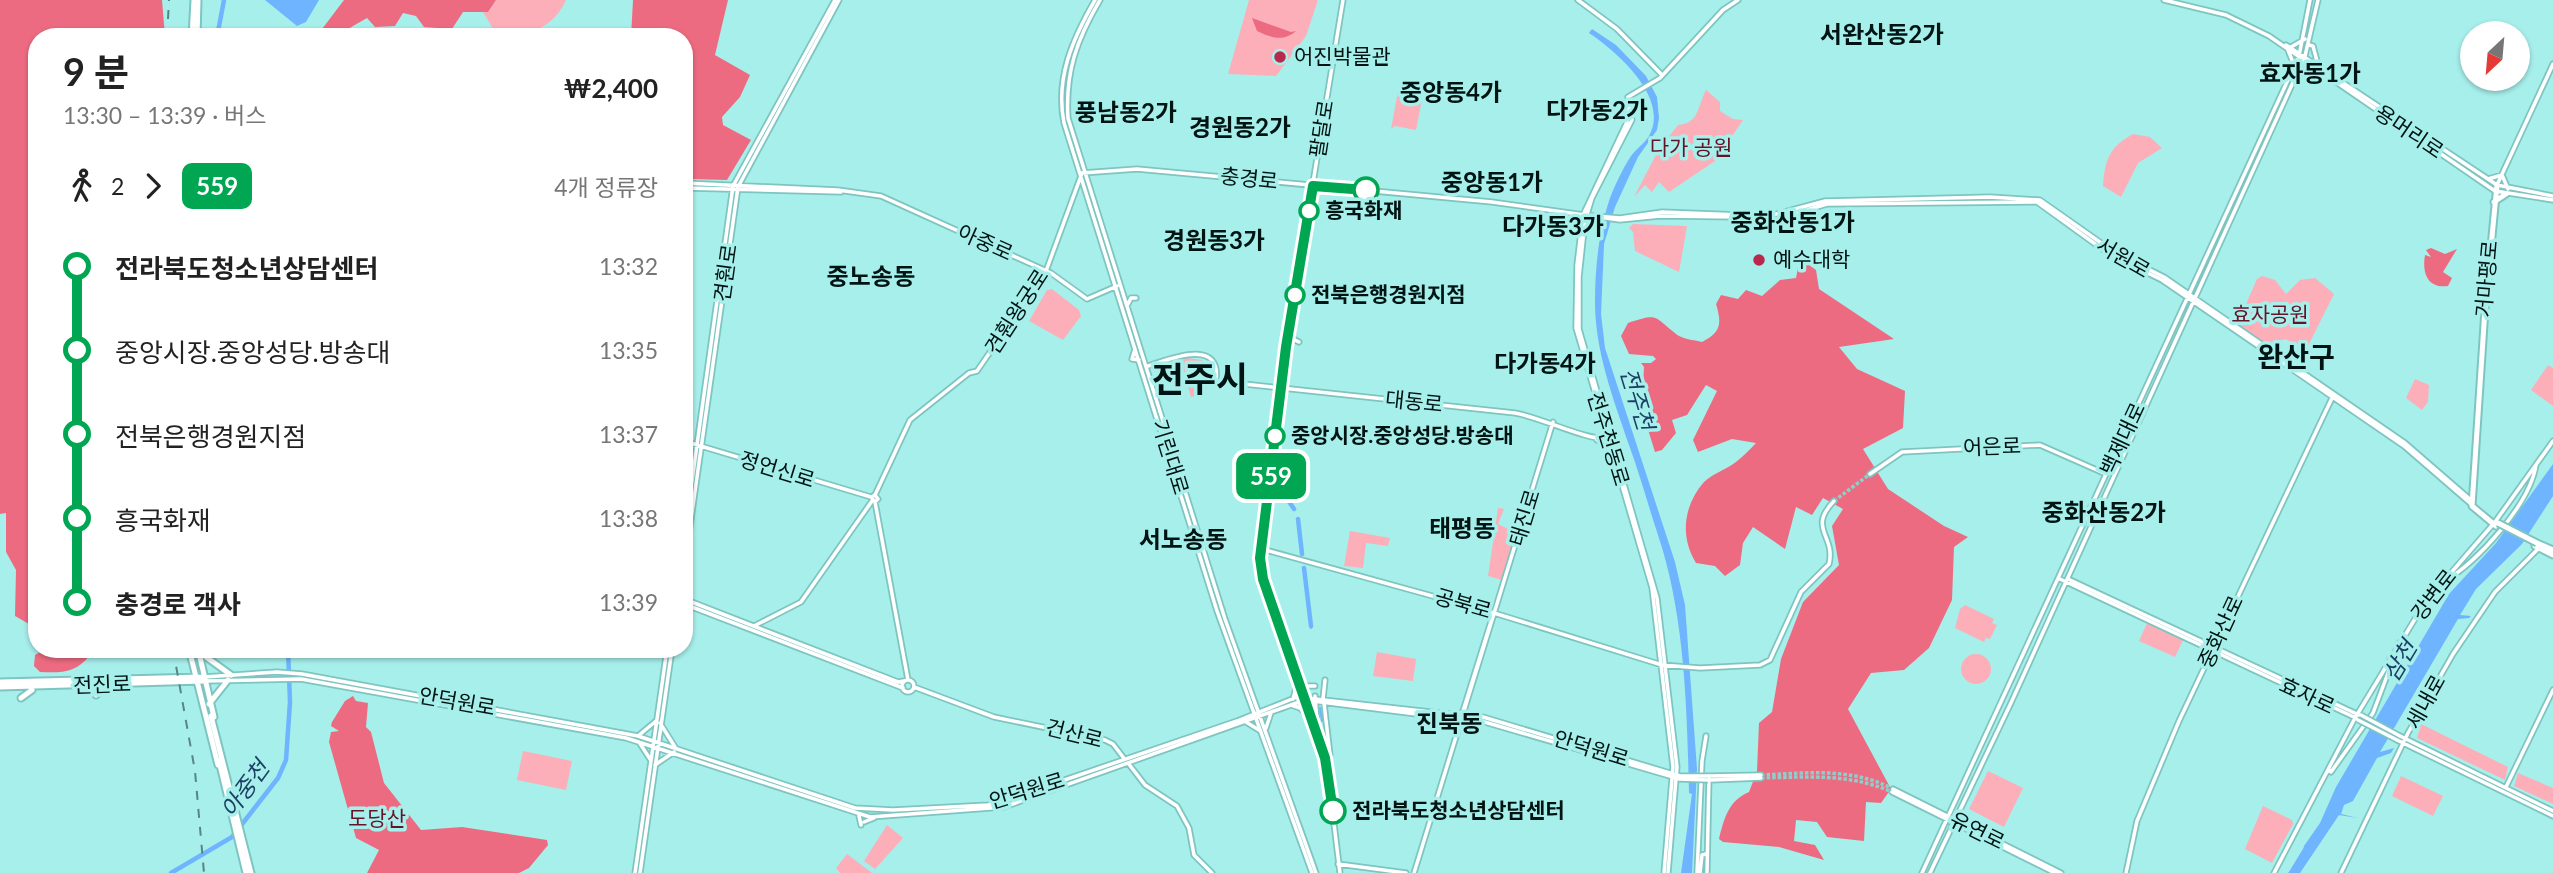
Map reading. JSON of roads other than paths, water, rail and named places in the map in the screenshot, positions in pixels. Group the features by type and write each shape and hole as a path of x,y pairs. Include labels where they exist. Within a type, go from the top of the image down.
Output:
{"main road":[{"path":"195,28 196,0"},
{"name":"거마평로","path":"2473,505 2470,495 2496,188"},
{"path":"2494,202 2507,191"},
{"name":"서원로","path":"2473,505 2495,524 2553,552"},
{"path":"192,658 209,704 209,714"},
{"path":"198,658 200,692 209,714 237,824 246,873"},
{"path":"207,658 230,678 209,704"},
{"path":"193,664 185,680 200,692"},
{"path":"10,682 16,673"},
{"name":"전진로","path":"0,688 199,679"},
{"name":"전진로","path":"0,682 185,680"},
{"path":"96,695 106,685"},
{"path":"21,698 34,687"},
{"path":"237,824 251,873"}],"street":[{"name":"견훤로","path":"693,495 735,188 837,0"},
{"name":"기린대로","path":"1097,0 1075,37 1063,78 1063,119 1122,287 1205,575 1314,873"},
{"name":"팔달로","path":"1340,873 1325,758 1263,579 1262,549 1288,335 1343,0"},
{"path":"1578,0 1617,29 1660,78"},
{"path":"1630,97 1660,78 1723,10 1738,0"},
{"name":"용머리로","path":"2164,0 2226,15 2275,39 2496,188 2553,197"},
{"name":"백제대로","path":"1922,873 1945,819 1953,809 2061,577 2300,54 2311,0"},
{"name":"백제대로","path":"1930,873 1957,823 1958,814 2299,71 2309,44 2318,0"},
{"path":"2294,65 2290,48 2305,39"},
{"path":"2299,71 2317,66 2313,46 2309,44"},
{"name":"거마평로","path":"2496,188 2553,64"},
{"name":"용머리로","path":"2317,66 2487,179 2496,188"},
{"name":"전주천동로","path":"1630,97 1627,122 1582,223 1577,265 1576,328 1652,588 1666,666"},
{"name":"전주천동로","path":"1630,97 1632,120 1599,181 1587,215 1579,276 1579,329 1653,579 1679,777 1666,873"},
{"path":"1618,102 1628,108"},
{"name":"충경로","path":"1082,174 1137,169 1587,215"},
{"name":"기린대로","path":"1082,174 1084,190 1140,362 1145,367"},
{"name":"견훤왕궁로","path":"748,629 801,602 873,499 910,420 969,373 977,371 1046,271 1082,174"},
{"path":"2487,179 2502,175 2507,191"},
{"name":"아중로","path":"693,186 840,191 885,197 1046,271 1087,299 1116,286 1122,287"},
{"path":"1075,189 1084,190"},
{"name":"서원로","path":"1587,215 1620,219 1660,216 1739,217 1770,221 1827,204 2033,201 2047,207 2109,254 2188,297 2199,308 2416,455 2473,505"},
{"path":"1577,214 1582,223"},
{"path":"1113,274 1105,291 1119,295"},
{"path":"1128,307 1129,300 1136,298"},
{"name":"서원로","path":"2192,301 2405,443 2470,495"},
{"path":"2188,310 2199,308"},
{"path":"1288,335 1292,341 1299,342"},
{"name":"대동로","path":"1145,367 1185,353 1201,354 1212,362 1217,373 1216,380 1515,413 1553,422 1597,440 1612,450"},
{"name":"중화산로","path":"2126,873 2137,821 2179,720 2333,398"},
{"name":"태진로","path":"1414,873 1553,422"},
{"path":"1597,440 1608,438"},
{"name":"강변로","path":"2392,659 2401,643 2399,642 2441,582 2495,524 2553,441"},
{"name":"정언신로","path":"693,444 873,499"},
{"name":"어은로","path":"1870,474 1902,452 2040,445 2113,477"},
{"name":"견훤로","path":"693,483 699,446"},
{"path":"2441,582 2473,559 2499,533 2530,484 2536,464"},
{"path":"873,499 906,681 903,688"},
{"name":"공북로","path":"1262,549 1494,613 1666,666 1701,668 1760,665 1773,656 1796,602 1829,564 1830,553 1821,520 1834,501"},
{"name":"세내로","path":"2341,873 2405,741 2480,613 2539,545"},
{"name":"효자로","path":"2061,577 2215,648 2553,813"},
{"path":"693,604 898,682 906,681"},
{"name":"건산로","path":"693,605 909,692 914,687"},
{"name":"태진로","path":"1464,713 1494,613"},
{"path":"638,873 651,760 668,658"},
{"path":"2274,873 2328,770 2392,659"},
{"path":"2328,770 2331,772 2373,713 2392,659"},
{"name":"안덕원로","path":"230,678 282,675 330,681 638,738 857,814 996,808 1127,763 1293,699 1305,698 1452,718 1464,713 1679,777"},
{"path":"199,679 230,678"},
{"path":"1325,680 1324,701 1330,755 1325,758"},
{"name":"건산로","path":"906,681 914,687 994,717 1105,740 1124,758 1145,785 1177,806 1186,817 1194,855 1212,873"},
{"path":"1293,699 1296,688 1315,686"},
{"path":"2506,787 2553,690"},
{"path":"1270,710 1264,731 1244,720 1252,701 1270,710 1305,698"},
{"path":"1314,724 1317,723 1315,699"},
{"name":"안덕원로","path":"1324,701 1458,715 1472,714 1679,777"},
{"path":"1468,704 1472,714"},
{"path":"1289,705 1309,713"},
{"path":"1452,718 1461,725"},
{"name":"안덕원로","path":"675,750 841,804 880,811 988,805 1244,720"},
{"path":"651,760 638,738 659,721"},
{"path":"654,767 675,750 659,721"},
{"path":"1699,873 1703,753 1706,736"},
{"name":"효자로","path":"2405,741 2506,787 2553,813"},
{"path":"638,873 654,767 655,743"},
{"path":"1679,777 1709,781 1761,776 1718,779 1709,781"},
{"path":"1707,873 1709,781"},
{"name":"유연로","path":"1892,791 2061,873"},
{"path":"857,814 862,823 878,815"},
{"name":"유연로","path":"1957,823 2055,873"},
{"path":"1942,831 1950,832"},
{"path":"1699,873 1702,855 1706,854"},
{"path":"1338,864 1406,873"}],"water":[{"path":"265,0 319,0 306,22 297,26"},
{"path":"1592,29 1616,45 1646,76 1657,97 1657,130 1638,157 1615,207 1604,244 1601,314 1605,348 1675,562 1685,605 1697,769 1692,873 1681,873 1692,794 1689,793 1683,663 1674,598 1658,535 1606,374 1596,320 1597,262 1606,210 1625,166 1649,136 1654,122 1653,107 1638,78 1614,52 1589,33"},
{"path":"2553,464 2553,496 2522,544 2476,589 2460,615 2471,616 2458,619 2380,752 2394,748 2391,753 2377,758 2353,801 2344,805 2341,814 2358,818 2339,815 2300,873 2288,873 2301,860 2304,846 2320,823 2336,787 2449,594 2496,543"}],"waterway":[{"path":"219,28 224,0"},
{"path":"1279,487 1294,509"},
{"path":"1298,519 1302,554"},
{"path":"1304,568 1311,626"},
{"name":"아중천","path":"171,873 232,837 278,778 286,760 290,702 288,658"},
{"path":"1320,708 1322,721"},
{"name":"삼천","path":"2291,873 2305,850"}],"tunnel":[{"path":"1834,501 1870,474"},
{"path":"197,658 211,716"},
{"path":"1761,775 1845,774 1893,789"},
{"path":"1761,778 1844,779 1892,792"}],"railway":[{"path":"167,28 169,0"},
{"path":"175,658 195,771 204,873"}],"place":[{"name":"어진박물관","path":"1280,57"},
{"name":"흥국화재","path":"1309,211"},
{"name":"예수대학","path":"1759,260"},
{"name":"전북은행경원지점","path":"1295,295"},
{"name":"중앙시장.중앙성당.방송대","path":"1275,436"},
{"name":"전라북도청소년상담센터","path":"1333,811"}],"district":[{"name":"서완산동2가","path":"1882,35"},
{"name":"효자동1가","path":"2310,74"},
{"name":"중앙동4가","path":"1451,93"},
{"name":"다가동2가","path":"1597,111"},
{"name":"풍남동2가","path":"1126,113"},
{"name":"경원동2가","path":"1240,128"},
{"name":"중앙동1가","path":"1492,183"},
{"name":"중화산동1가","path":"1793,223"},
{"name":"다가동3가","path":"1553,227"},
{"name":"경원동3가","path":"1214,241"},
{"name":"중노송동","path":"871,277"},
{"name":"완산구","path":"2296,357"},
{"name":"다가동4가","path":"1545,364"},
{"name":"전주시","path":"1200,380"},
{"name":"중화산동2가","path":"2104,513"},
{"name":"태평동","path":"1462,529"},
{"name":"서노송동","path":"1183,540"},
{"name":"진북동","path":"1449,724"}],"park label":[{"name":"다가 공원","path":"1691,148"},
{"name":"효자공원","path":"2270,315"},
{"name":"도당산","path":"377,819"}],"water label":[{"name":"전주천","path":"1637,399"}]}
